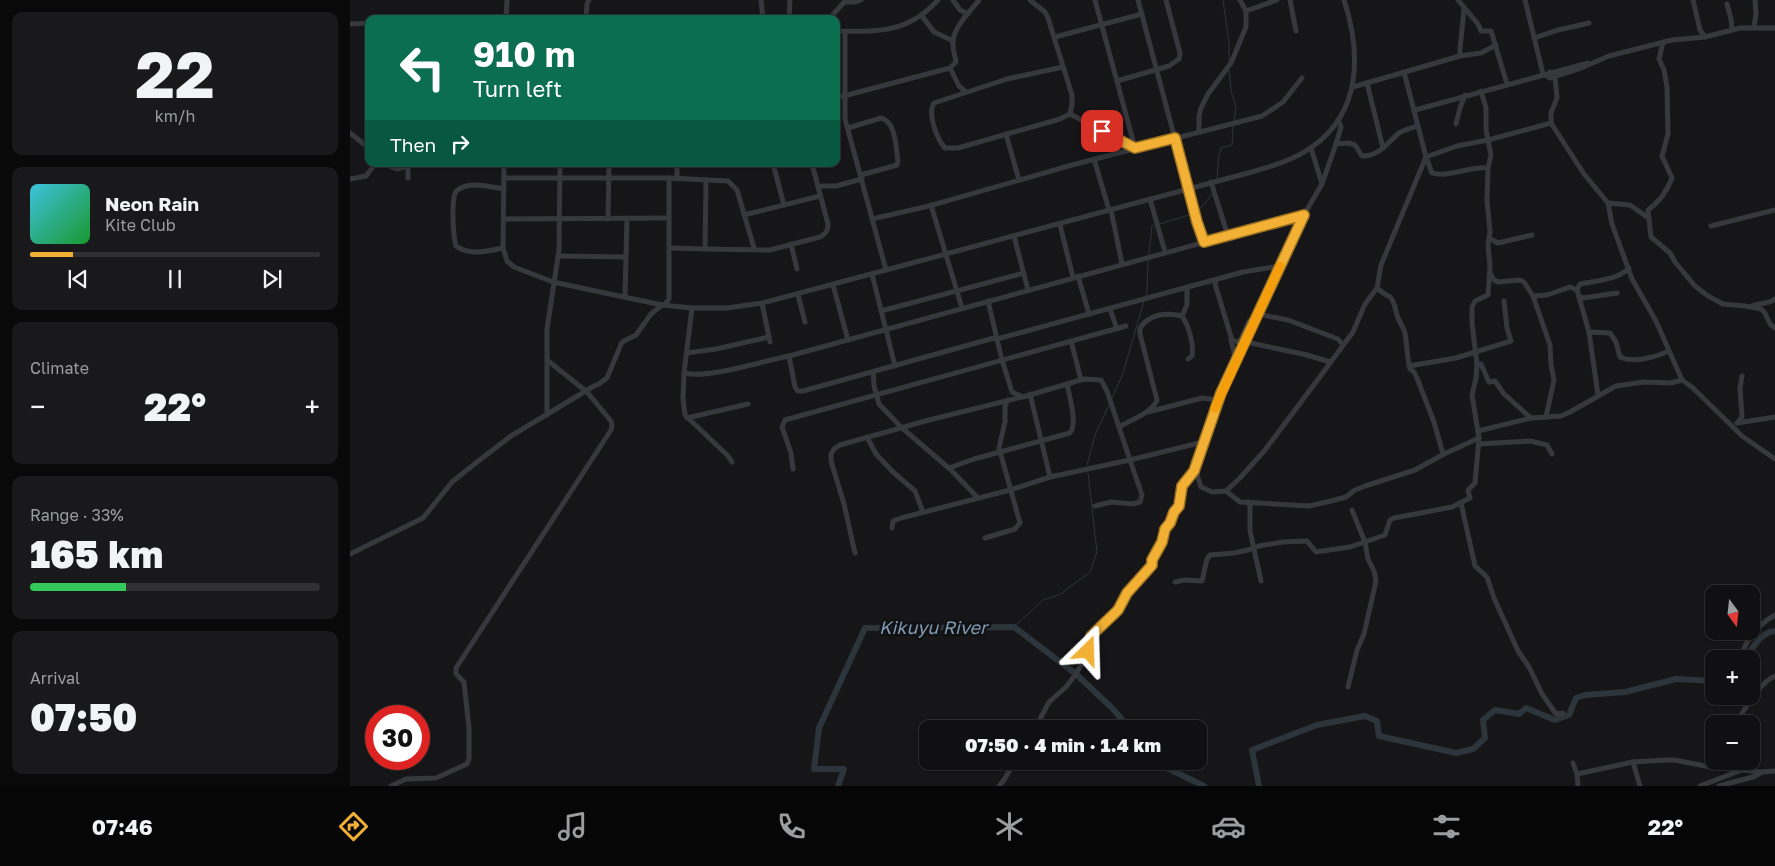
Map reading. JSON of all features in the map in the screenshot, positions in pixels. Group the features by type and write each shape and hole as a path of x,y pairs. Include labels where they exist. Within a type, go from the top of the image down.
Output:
{"street":[{"path":"506,15 507,0"},
{"path":"586,15 586,4 589,0"},
{"path":"760,0 762,15"},
{"path":"789,15 790,0"},
{"path":"833,15 846,1 855,2 861,0"},
{"path":"840,32 886,31 907,24 922,16 938,0"},
{"path":"953,0 960,10 962,21"},
{"path":"840,97 950,68 956,62 952,41 954,34 979,0"},
{"path":"1030,0 1045,12 1055,37 1064,67 1072,95 1070,114 1060,120 958,148 945,148 940,142 936,134 931,107 934,103 1007,79 1064,67"},
{"path":"1095,0 1135,148"},
{"path":"1138,0 1204,242"},
{"path":"1117,81 1176,62 1180,55 1166,0"},
{"path":"1199,132 1198,117 1201,108 1208,94 1231,63 1246,27 1246,11 1240,0"},
{"path":"1246,11 1277,0"},
{"path":"1290,0 1296,31"},
{"path":"504,167 504,248 507,261 514,267 553,282 663,305 692,308 727,308 762,303 1060,225 1273,166 1311,148 1327,134 1338,120 1353,87 1355,53 1344,0"},
{"path":"1458,0 1478,24 1480,31 1491,31 1507,84"},
{"path":"1525,0 1543,74 1550,78 1634,49 1663,42 1705,37 1754,27 1775,28"},
{"path":"1693,0 1700,30 1705,37"},
{"path":"1754,27 1756,14 1755,0"},
{"path":"1727,4 1732,30"},
{"path":"1460,56 1464,8"},
{"path":"960,10 968,14"},
{"path":"1055,37 1142,14"},
{"path":"922,16 934,32 952,41"},
{"path":"350,24 365,23"},
{"path":"1534,38 1588,23"},
{"path":"845,32 844,116 886,270"},
{"path":"1663,42 1659,59 1664,70 1667,87 1668,134 1662,156 1672,178 1669,186 1655,206 1649,208 1648,217 1651,237 1670,253 1694,286 1723,304 1752,306 1764,311 1769,322 1775,328"},
{"path":"1353,87 1460,56 1481,53 1496,45"},
{"path":"1415,110 1580,64 1596,62"},
{"path":"950,68 959,86 966,92"},
{"path":"1404,72 1426,157 1432,173 1481,167 1488,168"},
{"path":"1550,72 1555,77 1557,98 1551,113 1551,123 1584,174 1608,202 1612,224 1636,288 1656,321 1682,380 1742,436 1775,459"},
{"path":"872,219 931,205 1094,159 1266,114 1283,102 1302,78"},
{"path":"1367,83 1382,148"},
{"path":"1175,582 1185,580 1202,581 1207,559 1210,555 1234,553 1283,542 1307,541 1316,552 1336,549 1386,535 1390,520 1394,518 1452,507 1470,498 1468,490 1475,483 1479,441 1472,395 1477,364 1472,307 1475,301 1488,295 1490,273 1490,231 1487,201 1488,168 1492,155 1485,120 1486,108 1481,91"},
{"path":"1456,124 1465,96"},
{"path":"1070,114 1135,148"},
{"path":"744,215 784,205 819,191 897,165 893,132 887,121 881,118 848,128"},
{"path":"1040,720 1049,702 1066,687 1086,656 1090,646 1090,637 1118,610 1127,593 1152,565 1152,560 1162,542 1165,529 1179,506 1182,486 1195,467 1218,400 1235,364 1243,341 1292,244 1304,215 1322,184 1341,127 1338,120"},
{"path":"1195,467 1201,487 1204,490 1212,492 1226,491 1268,446 1353,332 1366,304 1377,288 1381,265 1426,157 1458,146 1551,123"},
{"path":"1336,144 1348,143 1355,145 1362,156 1377,153 1401,132 1418,126"},
{"path":"1006,134 1019,180"},
{"path":"351,135 365,145"},
{"path":"1380,137 1387,140 1393,139"},
{"path":"1311,148 1322,184"},
{"path":"1094,159 1110,210 1122,264"},
{"path":"350,179 366,176 373,167"},
{"path":"408,167 408,178"},
{"path":"547,415 547,329 558,256 560,167"},
{"path":"608,218 609,167"},
{"path":"677,167 677,179"},
{"path":"774,167 784,205"},
{"path":"670,248 754,248 770,250 820,237 828,229 813,167"},
{"path":"504,178 669,178 728,181 734,186 754,248"},
{"path":"350,554 423,518 457,477 511,436 607,378 622,342 636,334 651,314 667,304 669,299 669,178"},
{"path":"706,180 706,249"},
{"path":"1211,182 1228,236"},
{"path":"504,189 477,185 467,186 456,191 454,199 456,246 464,251 473,252 504,248"},
{"path":"1150,199 1165,252"},
{"path":"1608,202 1630,204 1648,217"},
{"path":"931,205 962,308"},
{"path":"1711,226 1775,210"},
{"path":"684,373 700,374 724,371 789,356 1304,215"},
{"path":"625,297 627,218"},
{"path":"504,219 669,218"},
{"path":"1060,225 1089,314"},
{"path":"1489,238 1498,243 1532,235"},
{"path":"1014,236 1028,290"},
{"path":"790,244 797,269"},
{"path":"558,256 626,257"},
{"path":"789,356 793,379 798,390 803,391 1243,272 1280,266"},
{"path":"1533,296 1547,295 1580,284 1615,276 1629,268"},
{"path":"881,312 1024,273"},
{"path":"1490,273 1494,280 1498,282 1520,280 1524,282 1533,296 1550,345 1554,380 1546,418"},
{"path":"872,274 895,366"},
{"path":"1216,280 1234,352 1235,364"},
{"path":"1580,284 1577,290 1589,332 1598,395"},
{"path":"833,285 848,340"},
{"path":"1570,287 1577,290"},
{"path":"1182,316 1187,305 1187,288"},
{"path":"1377,288 1390,298 1396,308 1397,316 1402,324 1409,366 1417,378 1434,422 1443,454"},
{"path":"1579,296 1583,298 1616,293"},
{"path":"798,295 805,322"},
{"path":"1752,306 1760,303 1769,303 1775,299"},
{"path":"988,301 1002,360 1012,392 1023,396"},
{"path":"1409,366 1456,358 1511,341 1507,328 1504,301"},
{"path":"686,353 716,350 769,340 762,303"},
{"path":"692,308 684,373 684,412 687,418 732,462"},
{"path":"1110,309 1117,329"},
{"path":"1258,313 1288,320 1338,339 1343,345"},
{"path":"1119,426 1144,413 1155,405 1157,400 1140,334 1140,328 1147,321 1159,316 1174,314 1182,316 1186,321 1193,347 1192,356 1188,360"},
{"path":"793,469 792,453 782,427 785,420 1126,326"},
{"path":"1589,332 1610,333 1616,342 1620,357 1624,359 1644,359 1659,356 1669,351"},
{"path":"1230,337 1235,342 1243,341 1330,362"},
{"path":"1071,341 1081,380"},
{"path":"392,786 406,779 436,778 467,764 469,759 469,728 464,682 456,674 456,668 611,430 611,422 586,392 547,360"},
{"path":"1477,364 1481,364 1489,382 1495,381 1504,394 1531,418"},
{"path":"873,372 875,394 879,404 902,428 949,468 978,498"},
{"path":"1737,423 1742,417 1740,388 1742,376"},
{"path":"855,553 844,504 831,461 831,454 840,445 1091,378 1101,380 1108,392 1142,495 1140,502 1133,504 1111,502 1095,506"},
{"path":"1478,431 1531,418 1560,416 1616,386 1644,382 1671,384 1682,380"},
{"path":"949,468 974,459 1065,435 1073,430 1074,420 1067,384"},
{"path":"1030,394 1050,477"},
{"path":"1144,413 1202,398 1218,400"},
{"path":"985,538 1015,529 1020,523 1000,453 999,442 1005,422 1004,412 1008,400"},
{"path":"687,418 748,404"},
{"path":"1731,425 1775,417"},
{"path":"866,437 876,454 915,491 923,512"},
{"path":"1226,491 1236,500 1309,506 1346,497 1355,490 1415,470 1443,454 1479,441 1530,441 1547,445 1552,454"},
{"path":"892,528 893,521 923,512 1010,490 1050,477 1203,442"},
{"path":"1248,502 1250,506 1252,548 1261,581"},
{"path":"1461,503 1475,566 1487,577 1507,627 1542,694 1556,714 1563,713"},
{"path":"1348,688 1357,650 1364,634 1376,582 1374,571 1368,559 1352,510"},
{"path":"1744,650 1751,634 1775,615"},
{"path":"1760,689 1770,678 1775,676"},
{"path":"1577,774 1633,762 1674,760 1705,766"},
{"path":"1633,762 1640,786"},
{"path":"1572,763 1577,774 1578,786"},
{"path":"999,786 1010,770"},
{"path":"1700,786 1744,770 1775,771"},
{"path":"1720,786 1753,777 1762,772"},
{"path":"1720,786 1731,774"}],"waterway":[{"path":"1223,0 1229,43 1229,61"},
{"path":"1229,70 1231,91 1236,107 1234,122"},
{"path":"1217,178 1219,154 1221,148 1232,145 1233,126"},
{"path":"1197,211 1212,194"},
{"path":"1160,224 1192,214"},
{"path":"1149,254 1152,226 1154,226"},
{"path":"1146,296 1148,261"},
{"path":"1112,398 1123,373 1144,301"},
{"path":"1087,465 1095,435 1109,405"},
{"path":"1014,627 1043,600 1059,595 1090,572 1097,552 1088,473"},
{"name":"Kikuyu River","path":"838,786 844,769 814,769 819,728 865,628 1014,627 1076,674 1122,720"},
{"name":"Kikuyu River","path":"1752,650 1761,637 1775,631"},
{"name":"Kikuyu River","path":"1259,786 1252,750 1317,725 1365,716 1377,721 1379,736 1456,753 1473,749 1485,738 1483,720 1495,710 1519,714 1526,708 1555,720 1569,715 1576,698 1585,695 1625,692 1676,679 1705,681"},
{"name":"Kikuyu River","path":"1171,770 1204,786"}],"slow traffic":[{"path":"1215,408 1259,308 1280,266"}],"route":[{"path":"1088,651 1091,644 1091,636 1118,610 1127,593 1152,565 1152,560 1162,542 1165,529 1179,506 1182,486 1194,471 1221,393 1304,215 1204,242 1175,138 1135,148 1102,131"}]}
